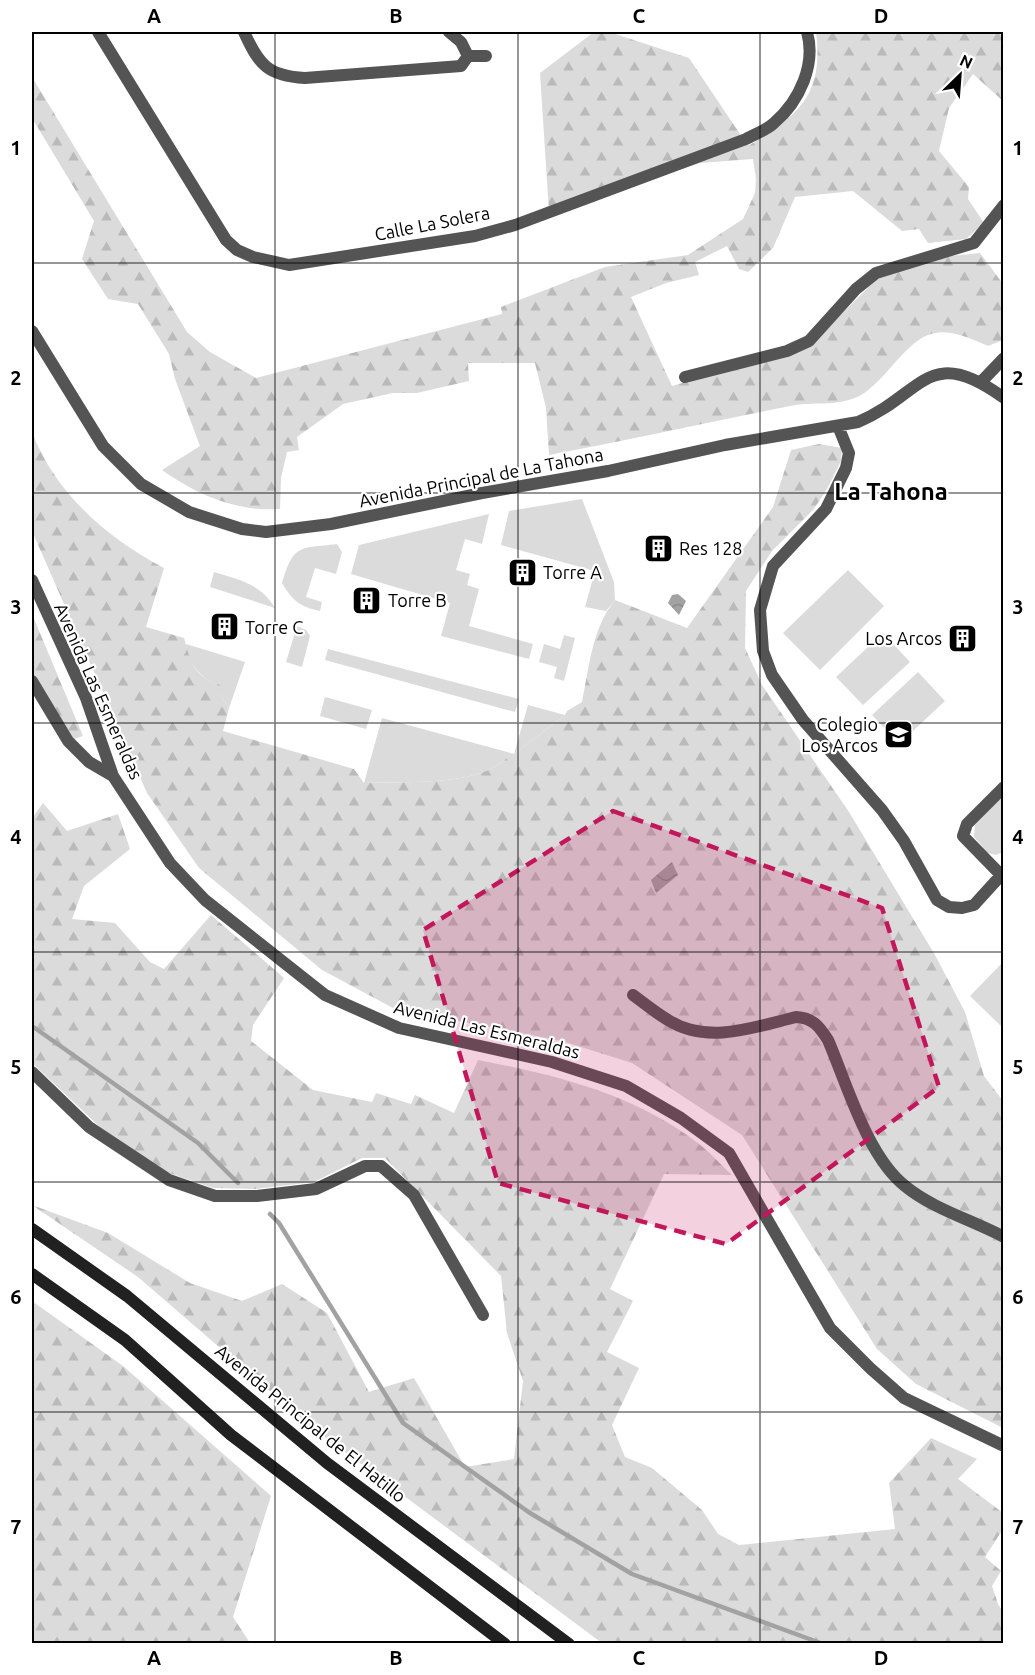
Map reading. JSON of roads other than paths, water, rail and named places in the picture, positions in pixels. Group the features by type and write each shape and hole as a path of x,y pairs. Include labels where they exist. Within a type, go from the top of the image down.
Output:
{"main road":[{"name":"Avenida Principal de El Hatillo","path":"32,1229 127,1296 327,1463 569,1644"},
{"path":"32,1274 125,1340 231,1435 505,1644"}],"street":[{"name":"Calle La Solera","path":"98,32 226,240 237,250 253,257 289,265 475,236 515,225 746,139 774,124 791,104 806,77 812,47 807,32"},
{"path":"244,32 259,63 282,77 305,78 461,66 468,56"},
{"path":"449,32 461,42 468,56"},
{"path":"468,56 486,56"},
{"path":"685,377 787,351 809,341 856,289 876,273 974,243 1004,205"},
{"name":"Avenida Principal de La Tahona","path":"32,331 103,447 141,484 189,512 242,529 283,531 331,524 482,493 608,471 725,445 838,426 873,416 918,382 934,374 951,372 981,382 1004,398"},
{"path":"981,382 1004,358"},
{"path":"838,426 849,453 846,468 826,509 773,566 760,610 763,651 772,675 802,720 882,810 937,900 949,907 963,908 974,904 1002,874 963,836 967,824 1004,787"},
{"name":"Avenida Las Esmeraldas","path":"32,580 86,698 113,776 170,863 206,900 325,995 399,1028 552,1062 626,1086 681,1118 729,1153 830,1328 904,1398 1004,1446"},
{"path":"32,681 68,741 89,762 113,776"},
{"path":"633,995 669,1022 694,1031 724,1033 796,1017 808,1017 818,1025 828,1040 872,1142 890,1170 905,1187 1004,1237"},
{"path":"32,1072 89,1127 169,1180 215,1196 258,1196 316,1189 365,1167 381,1166 414,1195 483,1315"}],"water":[{"path":"678,594 686,601 679,615 668,603 672,595"},
{"path":"672,862 678,875 656,893 651,880"}],"waterway":[{"path":"32,1026 198,1143 238,1183"},
{"path":"270,1214 279,1223 403,1423 530,1513 632,1574 823,1644"}],"place":[{"name":"Res 128","path":"658,548"},
{"name":"Torre A","path":"522,572"},
{"name":"Torre B","path":"367,600"},
{"name":"Torre C","path":"224,627"},
{"name":"Los Arcos","path":"963,638"},
{"name":"Colegio Los Arcos","path":"899,734"}],"district":[{"name":"La Tahona","path":"891,491"}]}
